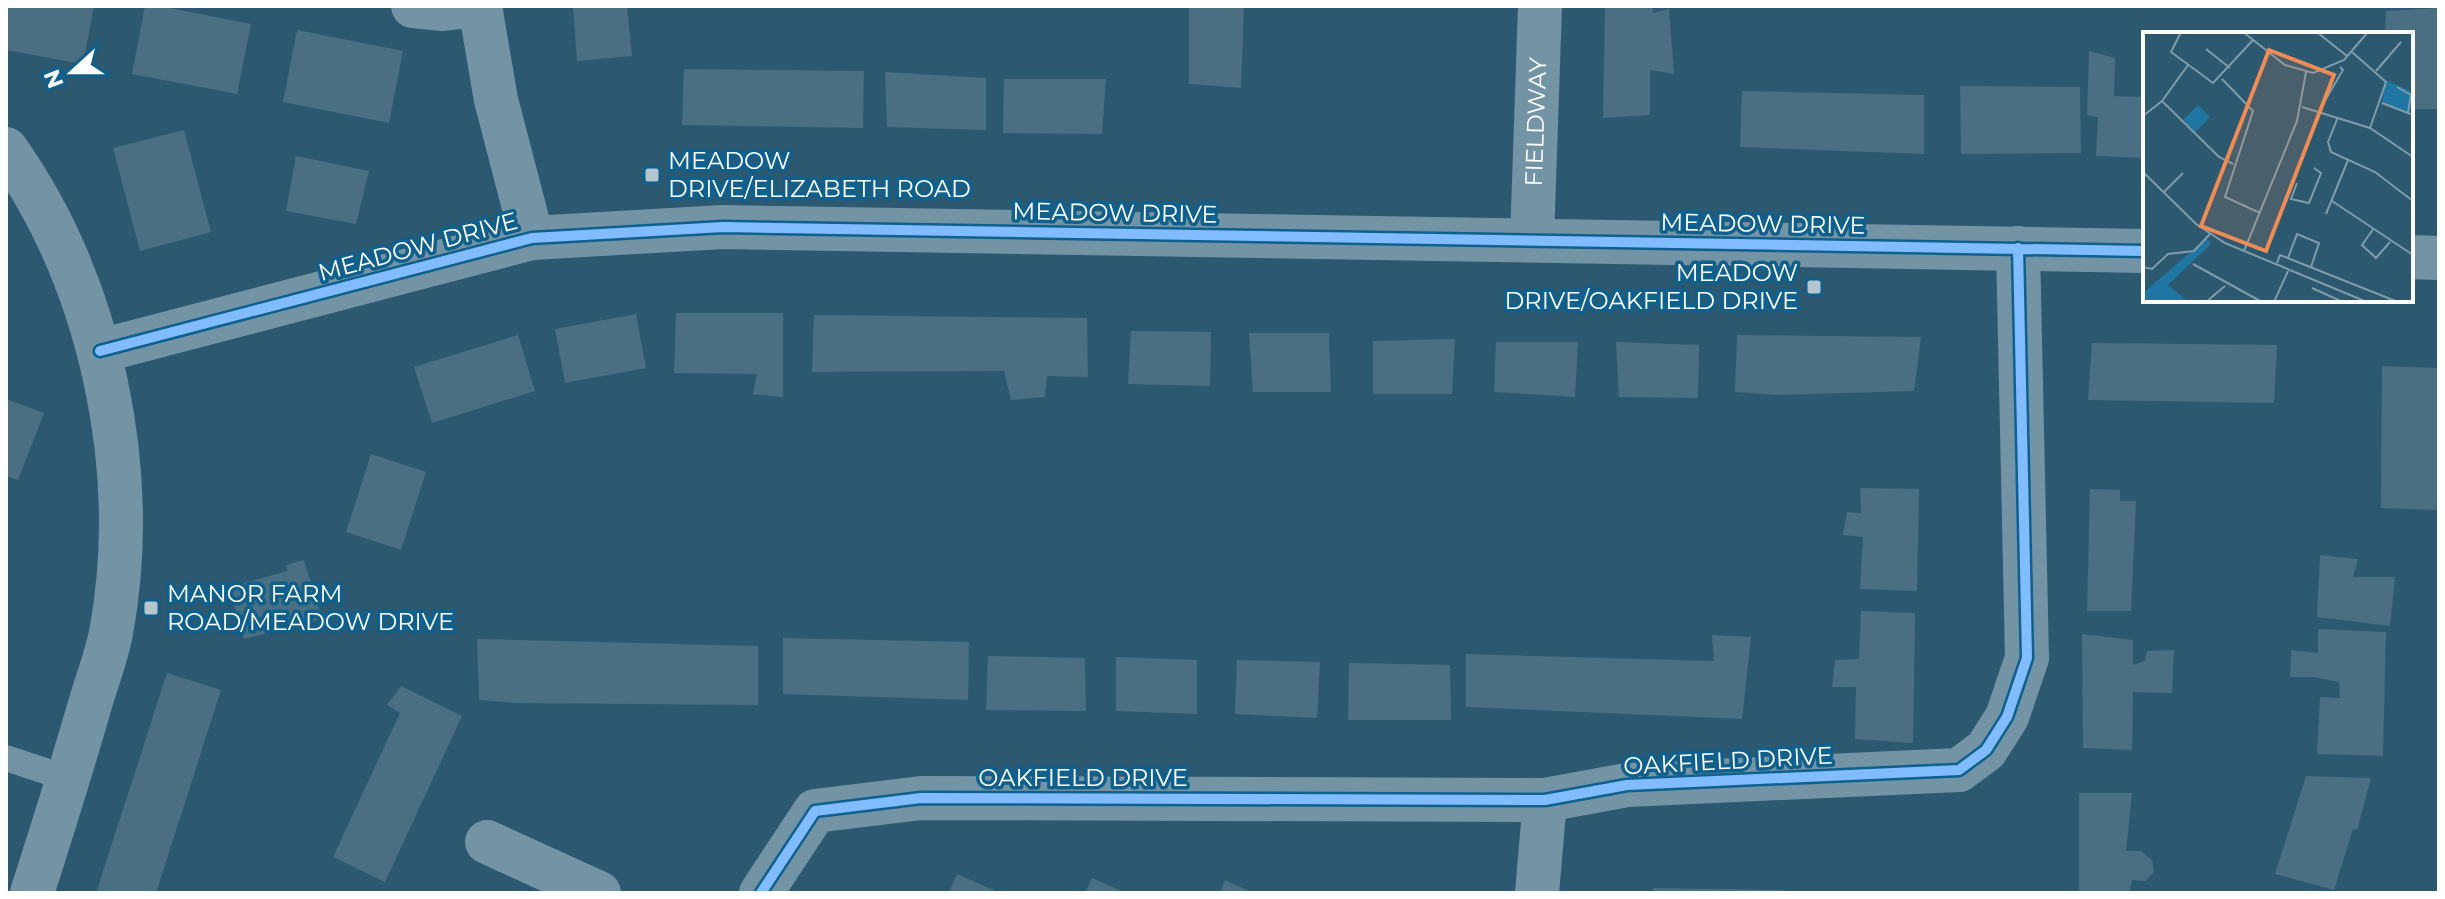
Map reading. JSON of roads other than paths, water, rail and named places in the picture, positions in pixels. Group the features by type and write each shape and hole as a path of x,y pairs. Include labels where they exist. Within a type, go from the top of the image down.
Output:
{"street":[{"path":"413,6 443,9 468,6"},
{"path":"480,6 496,100 532,238"},
{"name":"FIELDWAY","path":"1532,240 1540,6"},
{"path":"6,149 32,185 70,261 100,351 117,448 120,547 111,633 32,893"},
{"name":"MEADOW DRIVE","path":"100,351 532,238 723,227 2143,251"},
{"name":"OAKFIELD DRIVE","path":"761,893 815,811 921,798 1545,800 1627,785 1959,770 1986,750 2007,717 2027,658 2018,248"},
{"path":"2413,257 2439,258"},
{"path":"1537,893 1545,800"},
{"path":"487,842 599,893"}],"lane":[{"path":"6,758 69,779"}],"place":[{"name":"MEADOW DRIVE/ELIZABETH ROAD","path":"652,175"},
{"name":"MEADOW DRIVE/OAKFIELD DRIVE","path":"1814,287"},
{"name":"MANOR FARM ROAD/MEADOW DRIVE","path":"151,608"}]}
